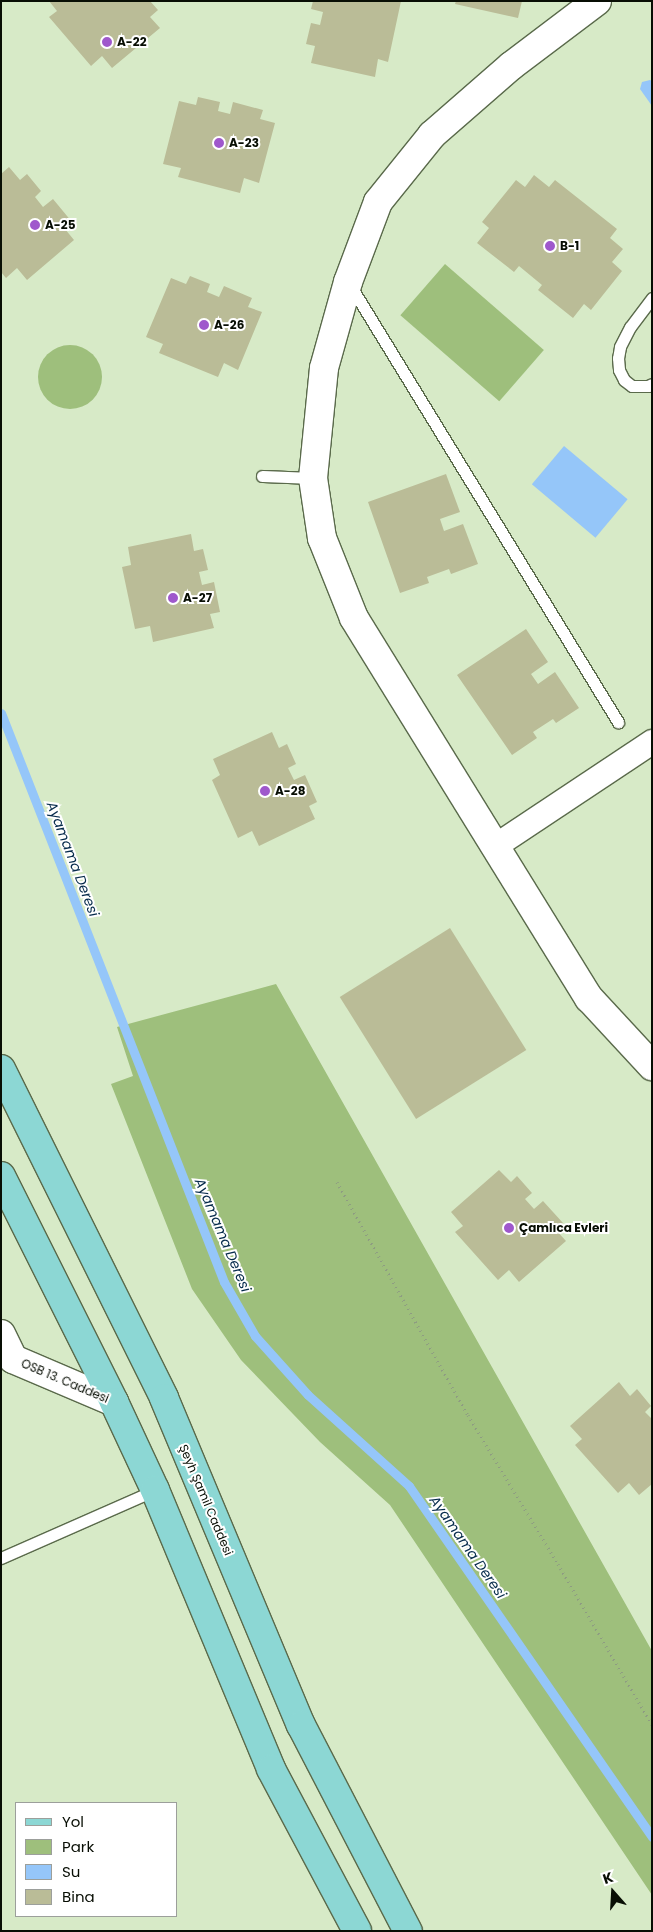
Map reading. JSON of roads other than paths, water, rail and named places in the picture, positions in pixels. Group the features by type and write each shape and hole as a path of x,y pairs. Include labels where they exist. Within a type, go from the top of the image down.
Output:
{"main road":[{"name":"Şeyh Şamil Caddesi","path":"1,1069 164,1398 300,1725 408,1931"},
{"path":"1,1176 114,1402 155,1490 271,1769 356,1931"}],"street":[{"path":"597,1 511,66 432,135 378,202 348,282 324,368 313,478 322,538 354,618 589,998 652,1066"},
{"path":"494,847 652,742"},
{"name":"OSB 13. Caddesi","path":"1,1334 13,1359 114,1402"}],"lane":[{"path":"348,282 618,722"},
{"path":"652,298 630,327 620,347 618,358 619,370 624,380 632,386 648,386 652,384"},
{"path":"262,476 313,478"},
{"path":"1,1558 155,1490"}],"water":[{"path":"652,81 652,106 640,89 642,82"},
{"path":"564,446 628,499 595,538 532,484"}],"waterway":[{"name":"Ayamama Deresi","path":"1,713 224,1282 255,1336 308,1395 409,1486 652,1837"}],"place":[{"name":"A-22","path":"107,42"},
{"name":"A-23","path":"219,143"},
{"name":"A-25","path":"35,225"},
{"name":"B-1","path":"550,246"},
{"name":"A-26","path":"204,325"},
{"name":"A-27","path":"173,598"},
{"name":"A-28","path":"265,791"},
{"name":"Çamlıca Evleri","path":"509,1228"}]}
